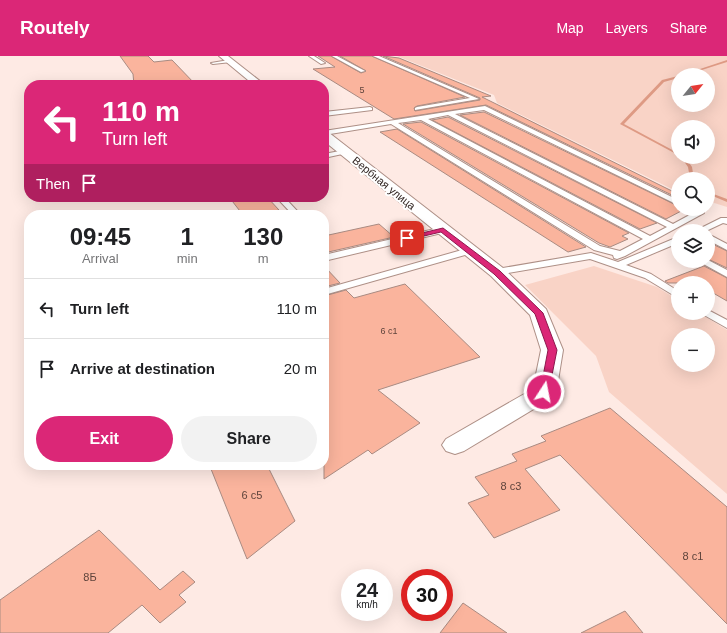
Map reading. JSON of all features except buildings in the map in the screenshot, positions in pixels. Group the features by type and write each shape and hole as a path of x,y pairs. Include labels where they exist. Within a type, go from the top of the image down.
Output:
{"street":[{"path":"226,58 254,80"},
{"name":"Вербная улица","path":"329,138 497,272 538,313 552,350 544,392 455,444"}],"lane":[{"path":"311,56 323,63"},
{"path":"334,56 363,71"},
{"path":"375,56 476,98 417,109"},
{"path":"213,63 226,58"},
{"path":"329,133 485,108 671,200"},
{"path":"329,113 370,109"},
{"path":"450,114 671,226"},
{"path":"422,118 650,239"},
{"path":"393,123 597,248 622,254"},
{"path":"329,155 345,152"},
{"path":"285,202 292,210"},
{"path":"679,224 694,216"},
{"path":"715,224 724,220 727,222"},
{"path":"606,262 671,228"},
{"path":"329,257 443,230"},
{"path":"715,241 727,247"},
{"path":"617,266 671,245"},
{"path":"329,291 469,251"},
{"path":"497,272 590,256 648,276 671,291"},
{"path":"715,268 727,274"},
{"path":"715,317 727,325"}],"shaded area":[{"path":"397,56 727,56 727,207 715,203 715,172 671,172 671,189 497,103 494,95"},
{"path":"594,266 657,287 671,296 671,320 711,320 727,330 727,494 609,392 596,356 525,285"}],"waterway":[{"path":"705,68 727,61"},
{"path":"671,79 663,81 622,124 671,150"},
{"path":"688,164 691,172"},
{"path":"715,196 727,201"}],"route":[{"path":"407,238 443,230 497,272 538,313 552,350 544,392"}]}
